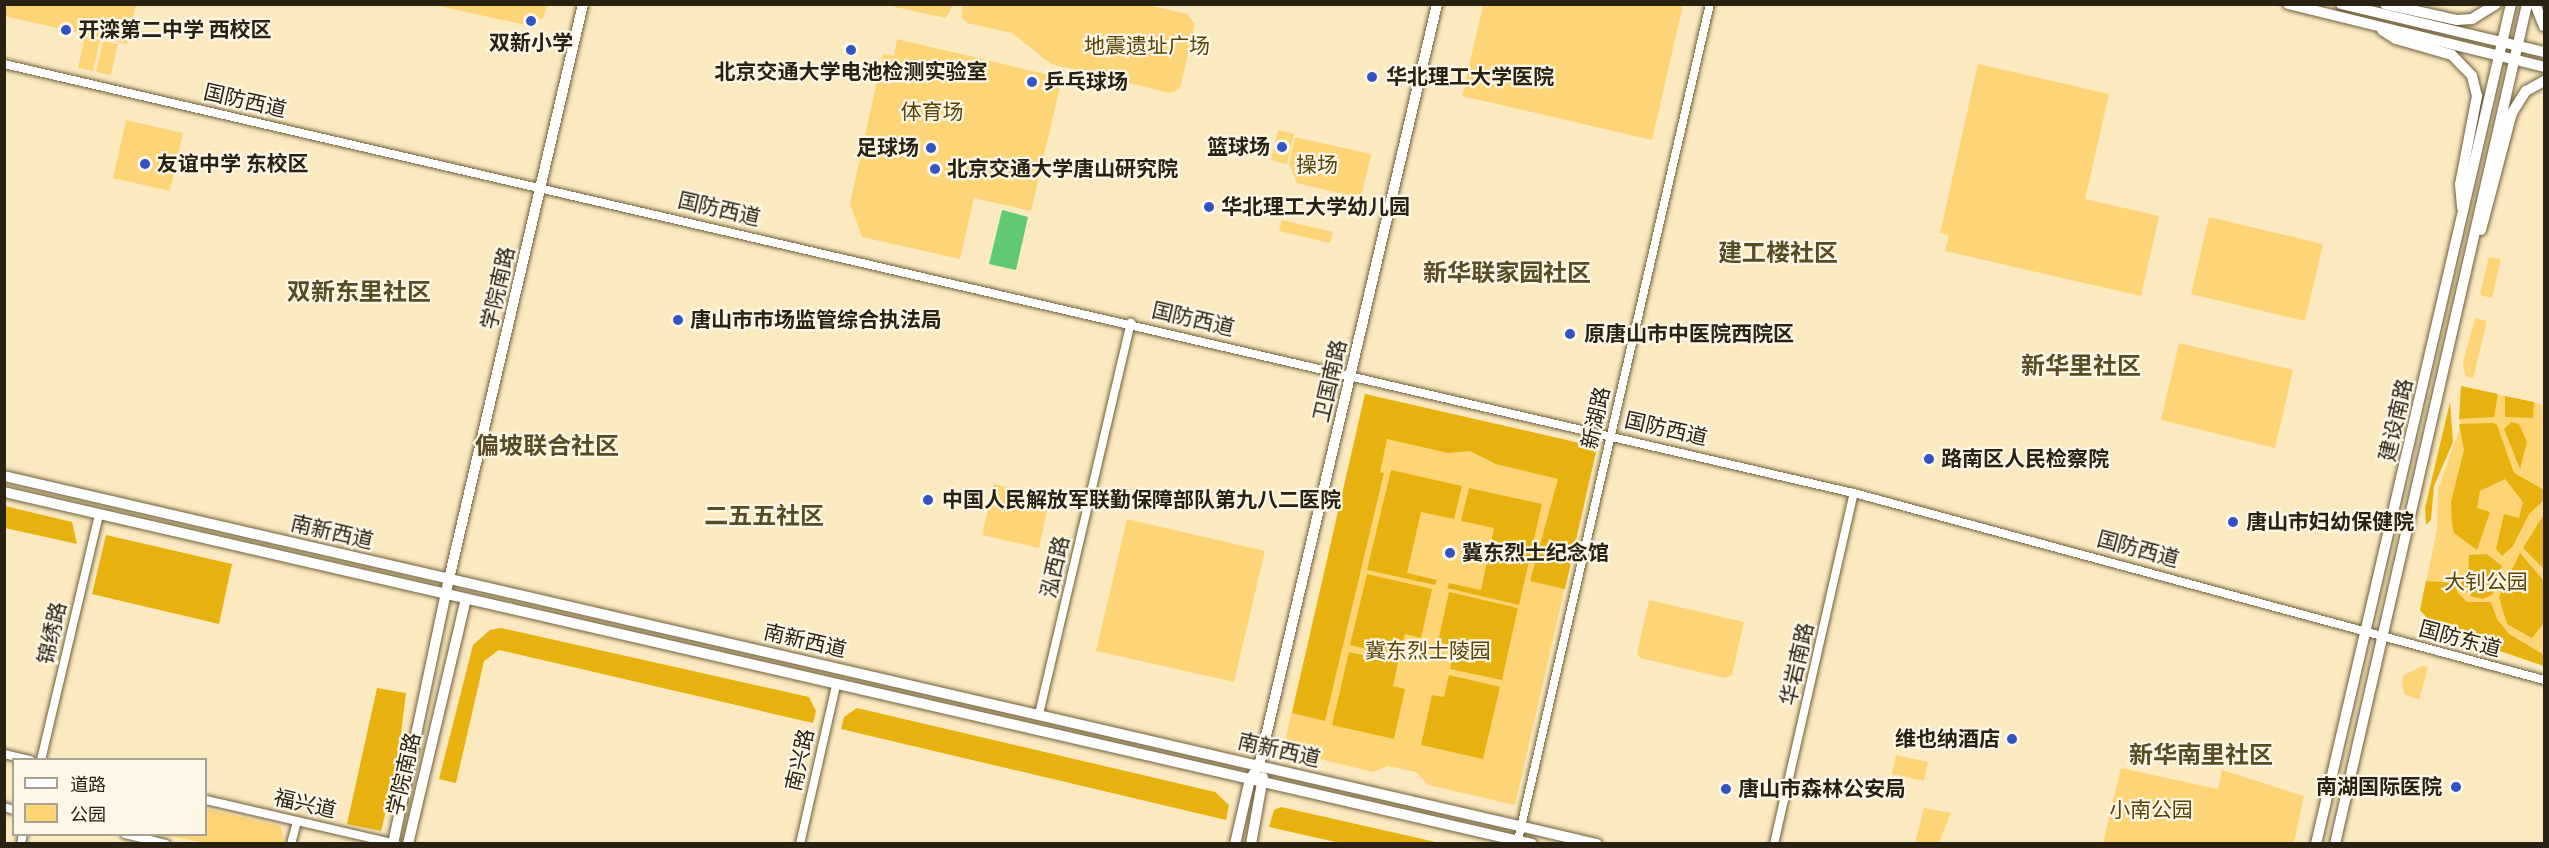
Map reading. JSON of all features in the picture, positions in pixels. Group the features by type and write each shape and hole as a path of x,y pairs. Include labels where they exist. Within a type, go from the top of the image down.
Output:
{"main road":[{"name":"学院南路","path":"394,843 449,595 449,579 583,4"},
{"name":"卫国南路","path":"1235,843 1250,779 1259,766 1437,4"},
{"path":"2288,4 2544,67"},
{"path":"2385,4 2457,20 2472,19 2496,4"},
{"name":"建设南路","path":"2316,843 2463,220 2511,4"},
{"name":"建设南路","path":"2335,843 2527,4"},
{"path":"2535,4 2544,26"},
{"path":"2346,5 2544,52"},
{"path":"2371,24 2396,39 2452,55 2472,76 2477,96 2460,184 2463,220"},
{"path":"2472,245 2487,215 2512,113 2526,91 2544,81"},
{"name":"南新西道","path":"4,476 1597,843"},
{"name":"南新西道","path":"4,492 836,685 1532,843"},
{"path":"449,579 466,599"},
{"name":"学院南路","path":"408,843 466,599"},
{"path":"1251,843 1265,783 1259,766"}],"street":[{"name":"新湖路","path":"1518,840 1710,4"},
{"name":"国防西道","path":"4,64 1611,434 1854,493 2367,630"},
{"name":"泓西路","path":"1040,714 1131,323"},
{"name":"华岩南路","path":"1774,843 1854,493"},
{"name":"锦绣路","path":"41,758 99,514"},
{"name":"国防东道","path":"2367,630 2382,638 2544,680"},
{"name":"南兴路","path":"800,843 836,685"},
{"path":"4,753 26,758"},
{"name":"福兴道","path":"207,800 394,843"},
{"path":"291,843 297,821"},
{"path":"134,836 166,843"}],"green space":[{"path":"548,4 543,18 526,25 434,5"},
{"name":"地震遗址广场","path":"962,4 1148,5 1187,14 1195,24 1180,88 1170,93 1051,64 1012,33 967,23 962,18"},
{"path":"4,5 136,5 127,44 5,16"},
{"path":"886,5 953,5 946,18"},
{"path":"1483,5 1683,5 1652,140 1462,96"},
{"path":"85,36 100,40 93,71 78,68"},
{"name":"体育场","path":"897,39 1062,78 1031,211 974,198 960,259 862,237 850,204 883,54 894,56"},
{"path":"103,41 118,44 111,75 96,72"},
{"path":"1978,64 2109,94 2085,199 2159,216 2141,296 1945,251 1949,235 1940,233"},
{"path":"126,120 183,133 170,191 113,178"},
{"name":"篮球场","path":"1278,130 1294,134 1287,164 1271,160"},
{"name":"操场","path":"1295,137 1371,154 1361,198 1297,183 1289,164"},
{"path":"2209,217 2323,244 2305,321 2191,294"},
{"path":"1282,220 1333,232 1330,243 1279,231"},
{"path":"2489,257 2501,259 2492,298 2480,295"},
{"path":"2475,318 2487,321 2473,379 2465,376 2463,362"},
{"path":"2179,343 2293,370 2275,448 2161,420"},
{"name":"大钊公园","path":"2461,386 2544,405 2544,666 2438,630 2420,610 2437,530 2438,489 2459,431"},
{"path":"2461,386 2498,394 2494,417 2459,419"},
{"name":"冀东烈士陵园","path":"1365,394 1597,447 1515,805 1428,785 1416,772 1388,766 1373,772 1299,754 1286,737"},
{"path":"1365,394 1597,447 1565,589 1530,581 1558,479 1496,464 1470,451 1448,453 1387,439 1380,472 1384,473 1325,721 1292,713"},
{"path":"2505,396 2534,402 2533,418 2505,417"},
{"path":"2450,402 2453,442 2434,486 2431,520 2426,525 2425,508"},
{"path":"2511,422 2519,424 2527,442 2520,469 2504,429"},
{"path":"2493,423 2497,425 2514,473 2544,490 2544,500 2529,514 2513,546 2502,556 2496,549 2504,514 2519,518 2523,502 2505,479 2480,491 2477,508 2490,512 2477,550 2454,533 2452,524 2451,502 2464,450 2459,424"},
{"path":"1391,470 1462,486 1454,519 1421,512 1407,573 1437,580 1435,585 1367,570"},
{"path":"994,484 1050,497 1039,548 982,535"},
{"path":"1469,488 1542,504 1519,605 1447,588 1449,583 1481,590 1494,528 1461,521"},
{"path":"5,506 72,522 77,544 5,528"},
{"path":"2544,514 2544,569 2523,548"},
{"path":"1127,519 1265,551 1234,682 1096,651"},
{"path":"106,535 232,564 219,624 92,594"},
{"path":"2520,553 2544,581 2544,623 2532,638 2507,624 2499,597"},
{"path":"2487,554 2502,566 2493,594 2483,599 2470,596 2461,583 2463,577 2468,578 2469,555"},
{"path":"1367,574 1432,589 1421,638 1405,634 1400,657 1350,645"},
{"path":"2426,581 2454,583 2458,593 2467,602 2491,602 2497,619 2509,634 2544,655 2544,666 2438,630 2420,610"},
{"path":"1449,592 1518,608 1502,680 1450,669 1455,646 1438,642"},
{"path":"1649,600 1744,622 1732,675 1725,678 1640,658 1637,653"},
{"path":"501,628 809,697 816,711 813,723 499,650 484,661 456,783 439,779 473,645 490,630"},
{"path":"1349,652 1398,663 1393,686 1405,689 1394,739 1332,725"},
{"path":"2423,666 2428,667 2419,700 2404,694 2402,681 2404,675"},
{"path":"1449,675 1500,687 1483,759 1421,745 1432,695 1444,697"},
{"path":"377,688 406,693 397,766 381,831 347,824"},
{"path":"857,708 1215,792 1229,805 1226,820 841,729 844,717"},
{"path":"1896,755 1928,762 1924,781 1892,774"},
{"name":"小南公园","path":"2121,768 2218,789 2222,770 2304,796 2294,843 2103,843"},
{"path":"1281,807 1440,843 1340,843 1269,827 1274,810"},
{"path":"1924,808 1951,813 1939,843 1915,843"},
{"path":"207,809 281,826 284,843 204,843 169,836 207,836"}],"shaded area":[{"path":"1002,210 1028,217 1016,270 989,264"}],"place":[{"name":"双新小学","path":"531,21"},
{"name":"开滦第二中学 西校区","path":"66,30"},
{"name":"北京交通大学电池检测实验室","path":"851,50"},
{"name":"华北理工大学医院","path":"1372,77"},
{"name":"乒乓球场","path":"1032,82"},
{"name":"篮球场","path":"1282,147"},
{"name":"足球场","path":"931,148"},
{"name":"友谊中学 东校区","path":"145,164"},
{"name":"北京交通大学唐山研究院","path":"935,169"},
{"name":"华北理工大学幼儿园","path":"1209,207"},
{"name":"唐山市市场监管综合执法局","path":"678,320"},
{"name":"原唐山市中医院西院区","path":"1570,334"},
{"name":"路南区人民检察院","path":"1929,459"},
{"name":"中国人民解放军联勤保障部队第九八二医院","path":"928,500"},
{"name":"唐山市妇幼保健院","path":"2233,522"},
{"name":"冀东烈士纪念馆","path":"1450,553"},
{"name":"维也纳酒店","path":"2012,739"},
{"name":"南湖国际医院","path":"2456,787"},
{"name":"唐山市森林公安局","path":"1726,789"}],"district":[{"name":"建工楼社区","path":"1778,254"},
{"name":"新华联家园社区","path":"1507,274"},
{"name":"双新东里社区","path":"359,293"},
{"name":"新华里社区","path":"2081,367"},
{"name":"偏坡联合社区","path":"547,447"},
{"name":"二五五社区","path":"764,517"},
{"name":"新华南里社区","path":"2201,756"}]}
